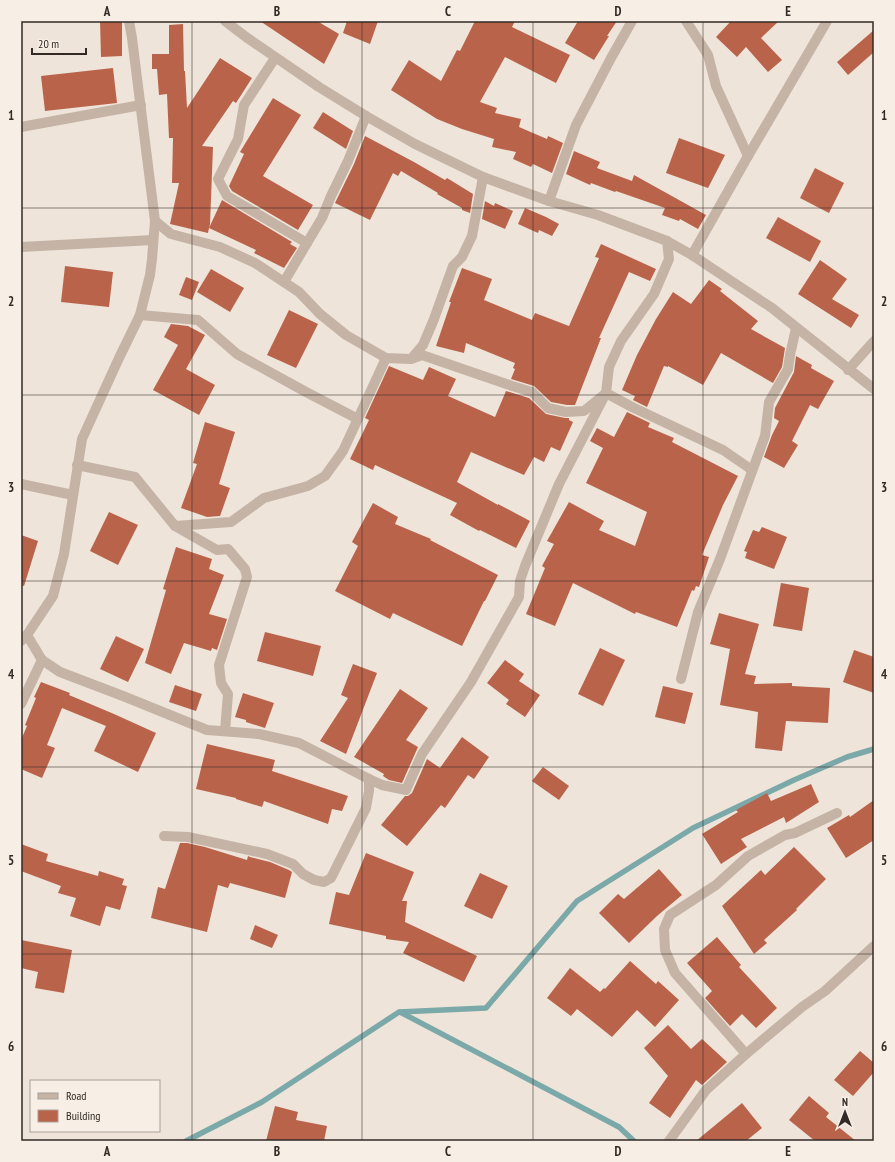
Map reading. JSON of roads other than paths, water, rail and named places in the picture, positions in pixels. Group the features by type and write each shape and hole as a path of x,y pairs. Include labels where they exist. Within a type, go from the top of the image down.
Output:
{"street":[{"path":"129,21 155,222 152,259 150,275 140,315 82,439 64,554 53,596 24,638 42,660 60,672 207,730 259,734 298,743 382,785 406,790 422,754 471,682 518,597 524,566 559,484 606,393 609,366 621,341 654,294 669,259 667,241"},
{"path":"225,21 319,87 415,144 484,177 549,201 598,215 667,241 692,255 772,308 848,370 874,389"},
{"path":"549,201 576,125 632,21"},
{"path":"686,21 708,55 716,86 748,156"},
{"path":"692,255 827,21"},
{"path":"276,58 244,105 238,139 218,179 227,196 307,243"},
{"path":"21,127 141,105"},
{"path":"284,282 322,218 348,161 366,116"},
{"path":"411,359 423,345 453,266 462,257 472,236 484,177"},
{"path":"155,222 171,234 220,247 255,263 298,292 320,314 346,335 386,358 411,359 422,355 532,392 548,408 566,412 584,411 606,393"},
{"path":"21,247 153,240"},
{"path":"140,315 198,320 237,354 358,419"},
{"path":"681,679 698,612 720,559 764,436 769,402 788,369 796,328"},
{"path":"848,370 874,342"},
{"path":"175,526 231,522 264,498 308,486 325,476 342,451 386,358"},
{"path":"606,393 723,450 752,470"},
{"path":"77,466 135,477 175,526 217,550 228,549 245,569 247,577 219,665 221,683 228,694 225,731"},
{"path":"21,484 74,495"},
{"path":"21,704 42,660"},
{"path":"164,836 188,837 267,854 293,864 303,874 314,880 324,882 331,878 366,808 370,791 369,779"},
{"path":"746,1054 675,973 665,950 664,929 670,915 716,884 748,856 785,835 795,833 837,814"},
{"path":"669,1141 706,1090 802,1007 825,991 874,946"}],"waterway":[{"path":"186,1141 262,1102 399,1012 486,1008 577,901 693,828 794,780 847,757 874,749"},
{"path":"400,1012 619,1127 634,1141"}]}
